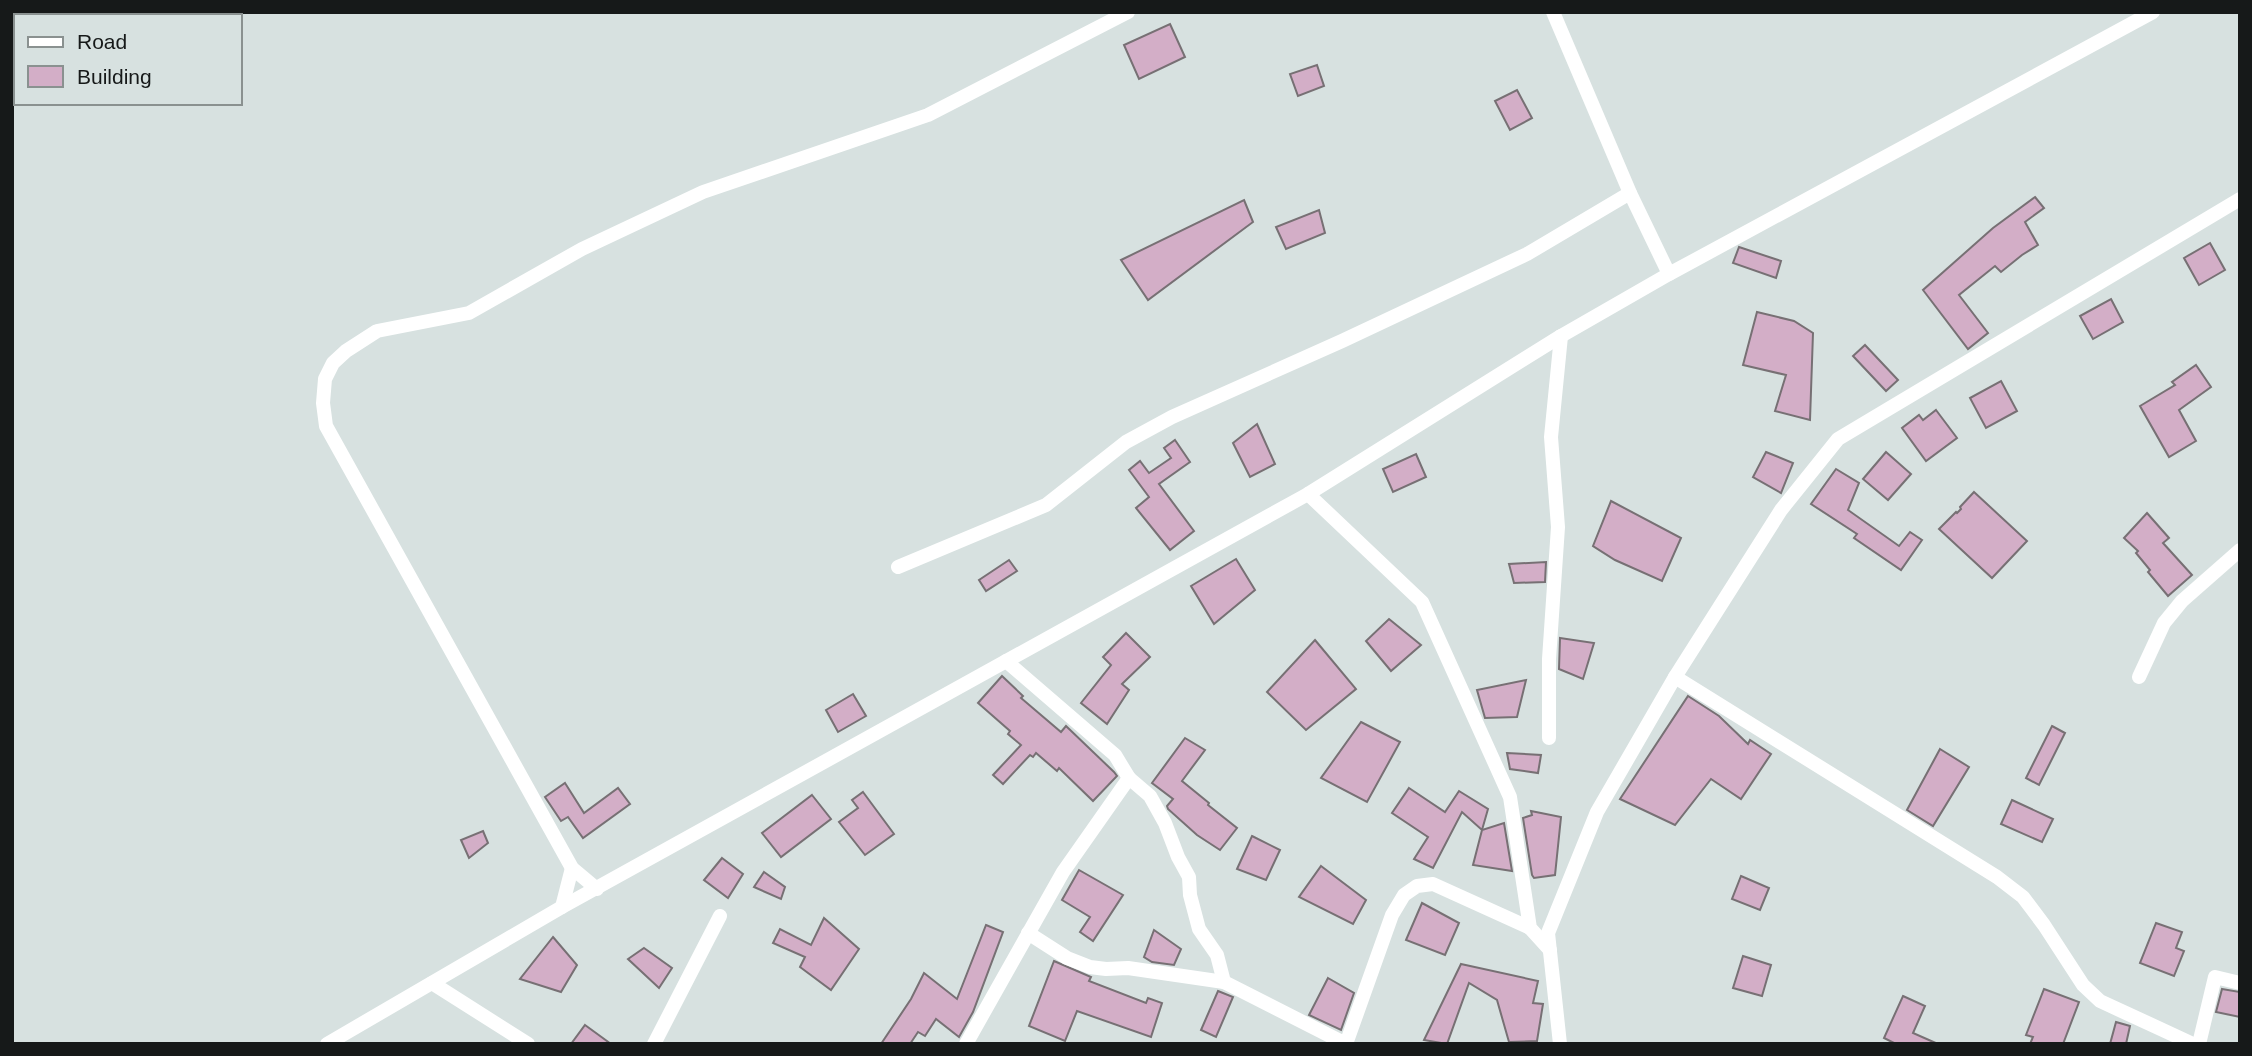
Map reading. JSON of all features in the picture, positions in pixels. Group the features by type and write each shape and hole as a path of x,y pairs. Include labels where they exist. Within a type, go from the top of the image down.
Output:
{"street":[{"path":"597,889 572,868 326,426 323,404 325,379 333,363 377,331 469,313 582,249 703,192 928,114 1128,12"},
{"path":"1553,12 1630,193 1669,274"},
{"path":"327,1044 562,908 1308,494 1561,336 1669,274 2153,12"},
{"path":"898,567 1046,505 1126,442 1172,417 1527,254 1630,193"},
{"path":"1560,1044 1548,933 1597,813 1675,677 1781,510 1838,439 2240,199"},
{"path":"1549,738 1549,659 1558,527 1551,437 1561,336"},
{"path":"1308,494 1422,603 1510,797 1530,928"},
{"path":"2139,677 2164,623 2182,601 2240,550"},
{"path":"1006,661 1115,755 1129,778 1150,796 1166,823 1178,857 1189,877 1192,907 1199,929 1217,955 1224,982"},
{"path":"1675,677 1997,877 2023,897 2083,985 2099,1000 2193,1044"},
{"path":"966,1044 1063,872 1129,778"},
{"path":"562,908 572,868"},
{"path":"1028,933 1067,958 1090,967 1128,968 1224,982 1346,1044 1392,915 1404,895 1418,886 1433,884 1530,928 1550,950"},
{"path":"654,1044 720,916"},
{"path":"2199,1044 2215,977 2240,983"},
{"path":"432,984 528,1044"}],"building":[{"path":"1170,24 1185,57 1139,79 1124,45"},
{"path":"1317,65 1324,86 1298,96 1290,74"},
{"path":"1517,90 1532,118 1510,130 1495,101"},
{"path":"2035,197 2044,208 2025,222 2038,245 2001,272 1995,266 1959,295 1988,333 1968,349 1923,290 1993,228"},
{"path":"1244,200 1253,222 1148,300 1121,260"},
{"path":"1319,210 1325,233 1286,249 1276,227"},
{"path":"2210,243 2225,270 2199,285 2184,258"},
{"path":"1739,247 1781,261 1776,278 1733,263"},
{"path":"2111,299 2123,322 2093,339 2080,316"},
{"path":"1757,312 1794,321 1813,333 1810,420 1775,411 1786,375 1743,365"},
{"path":"1865,345 1898,380 1886,391 1853,356"},
{"path":"2196,365 2211,387 2179,410 2196,441 2169,457 2140,406 2175,385 2172,382"},
{"path":"2001,381 2017,411 1986,428 1970,398"},
{"path":"1936,410 1957,438 1926,461 1902,428 1919,415 1923,420"},
{"path":"1257,424 1275,464 1250,477 1233,443"},
{"path":"1175,440 1190,462 1159,484 1194,531 1170,550 1136,508 1149,497 1129,470 1140,461 1149,473 1171,458 1164,448"},
{"path":"1766,452 1793,463 1781,493 1753,477"},
{"path":"1886,452 1911,474 1888,500 1863,479"},
{"path":"1416,454 1426,477 1393,492 1383,469"},
{"path":"1836,469 1859,483 1848,510 1899,546 1910,532 1922,540 1901,570 1854,538 1857,534 1811,504"},
{"path":"1974,492 2027,541 1992,578 1939,529 1961,509"},
{"path":"1611,501 1681,538 1662,581 1615,560 1593,546"},
{"path":"2147,513 2169,538 2163,543 2192,575 2168,596 2148,572 2150,570 2136,553 2138,551 2124,538"},
{"path":"1236,559 1255,590 1214,624 1191,586"},
{"path":"1009,560 1017,571 986,591 979,580"},
{"path":"1546,562 1545,582 1514,583 1509,564"},
{"path":"1389,619 1421,645 1391,671 1366,641"},
{"path":"1126,633 1150,657 1122,684 1129,690 1107,724 1081,703 1111,665 1103,657"},
{"path":"1560,638 1594,643 1583,679 1559,669"},
{"path":"1315,640 1356,689 1306,730 1267,692"},
{"path":"1002,676 1023,696 1021,698 1061,732 1066,726 1117,776 1093,801 1059,768 1057,771 1036,753 1033,757 1030,755 1003,784 993,775 1021,745 1008,734 1010,731 978,703"},
{"path":"1526,680 1517,717 1485,718 1477,690"},
{"path":"853,694 866,716 838,732 826,710"},
{"path":"1688,696 1719,716 1748,744 1750,740 1771,754 1741,799 1711,779 1675,825 1620,799"},
{"path":"1361,722 1400,742 1367,802 1321,778"},
{"path":"2052,726 2065,733 2039,785 2026,778"},
{"path":"1185,738 1205,750 1182,781 1237,828 1220,850 1197,835 1168,809 1167,806 1173,799 1152,783"},
{"path":"1940,749 1969,767 1933,826 1907,810"},
{"path":"1507,753 1541,755 1538,773 1510,769"},
{"path":"565,783 584,813 618,788 630,804 583,838 568,817 561,821 545,797"},
{"path":"1409,788 1445,812 1459,791 1488,809 1482,830 1462,812 1433,868 1414,859 1428,837 1392,813"},
{"path":"863,792 894,834 865,855 839,822 858,808 852,800"},
{"path":"812,795 831,819 781,857 762,833"},
{"path":"2012,800 2053,819 2042,842 2001,824"},
{"path":"1531,811 1561,817 1555,875 1534,878 1532,875 1523,818 1532,815"},
{"path":"1504,823 1512,871 1473,865 1482,830"},
{"path":"483,831 488,843 469,858 461,840"},
{"path":"1252,836 1280,850 1266,880 1237,869"},
{"path":"722,858 743,874 728,898 704,880"},
{"path":"1321,866 1366,900 1353,924 1299,897"},
{"path":"1079,870 1123,895 1093,941 1080,932 1090,917 1062,900"},
{"path":"764,872 785,887 781,899 754,887"},
{"path":"1741,876 1769,888 1760,910 1732,899"},
{"path":"1422,903 1459,923 1445,955 1406,940"},
{"path":"824,918 859,949 831,990 800,967 805,957 773,943 780,929 811,945"},
{"path":"2156,923 2182,932 2176,948 2184,951 2174,976 2140,963"},
{"path":"986,925 1003,932 973,1012 959,1037 936,1019 925,1036 918,1032 910,1044 881,1044 911,999 924,973 957,999"},
{"path":"1154,930 1181,949 1174,965 1152,962 1144,957"},
{"path":"553,937 577,965 561,992 520,979"},
{"path":"644,948 672,968 659,988 628,959"},
{"path":"1743,956 1771,965 1762,996 1733,988"},
{"path":"1054,961 1091,977 1089,981 1146,1003 1148,998 1162,1003 1151,1037 1077,1011 1065,1041 1029,1026"},
{"path":"1461,964 1538,981 1533,1003 1543,1004 1537,1041 1509,1042 1497,1000 1469,983 1447,1044 1424,1040"},
{"path":"1328,978 1354,993 1341,1030 1309,1015"},
{"path":"2044,989 2079,1002 2063,1044 2030,1044 2033,1037 2026,1035"},
{"path":"2222,989 2240,992 2240,1017 2216,1012"},
{"path":"1218,991 1233,997 1216,1037 1201,1030"},
{"path":"1903,996 1925,1006 1913,1033 1938,1044 1896,1044 1884,1038"},
{"path":"2116,1022 2130,1026 2126,1044 2110,1044"},
{"path":"585,1025 611,1044 571,1044"}]}
